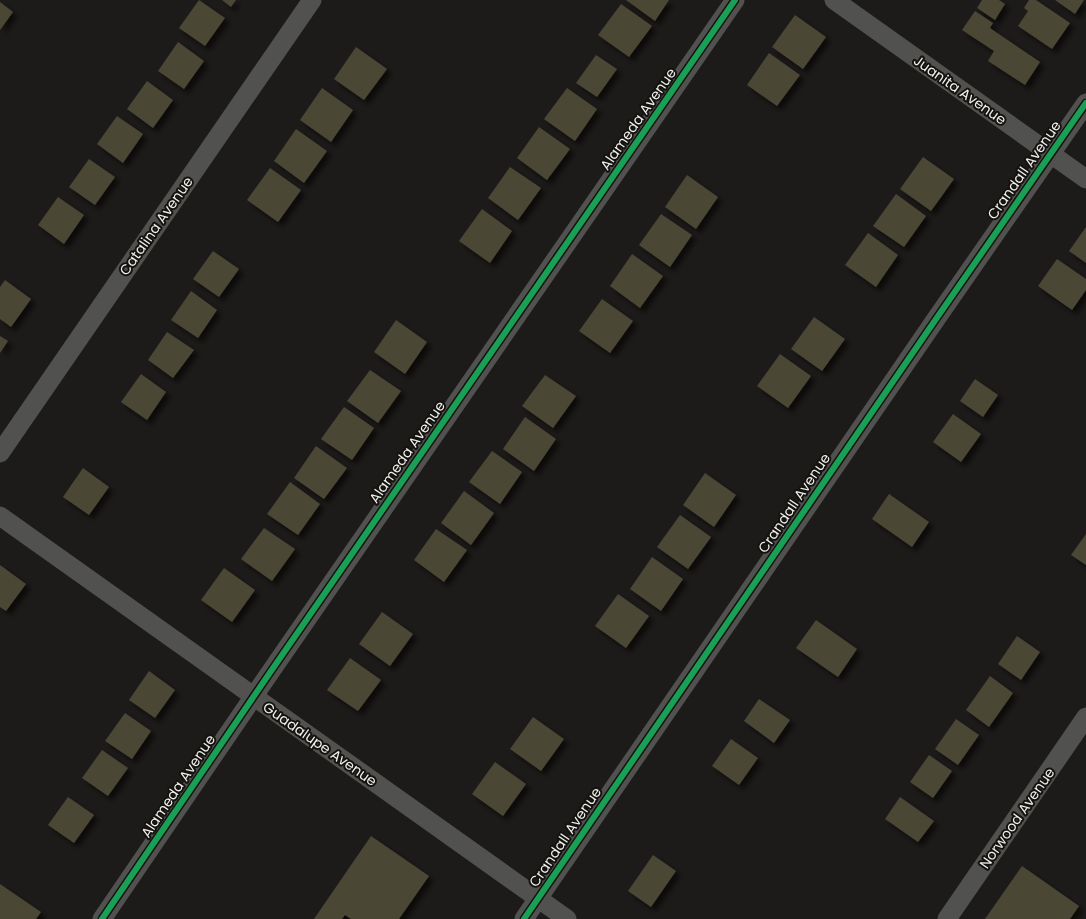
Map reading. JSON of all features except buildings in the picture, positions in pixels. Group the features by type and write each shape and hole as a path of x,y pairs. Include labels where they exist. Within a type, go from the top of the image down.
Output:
{"street":[{"name":"Catalina Avenue","path":"0,453 312,0"},
{"name":"Alameda Avenue","path":"102,919 735,0"},
{"name":"Juanita Avenue","path":"834,0 1086,179"},
{"name":"Crandall Avenue","path":"524,919 1086,103"},
{"name":"Guadalupe Avenue","path":"0,516 566,919"},
{"name":"Norwood Avenue","path":"947,919 1086,717"}],"cycle path":[{"path":"102,919 735,0"},
{"path":"524,919 1086,103"}]}
